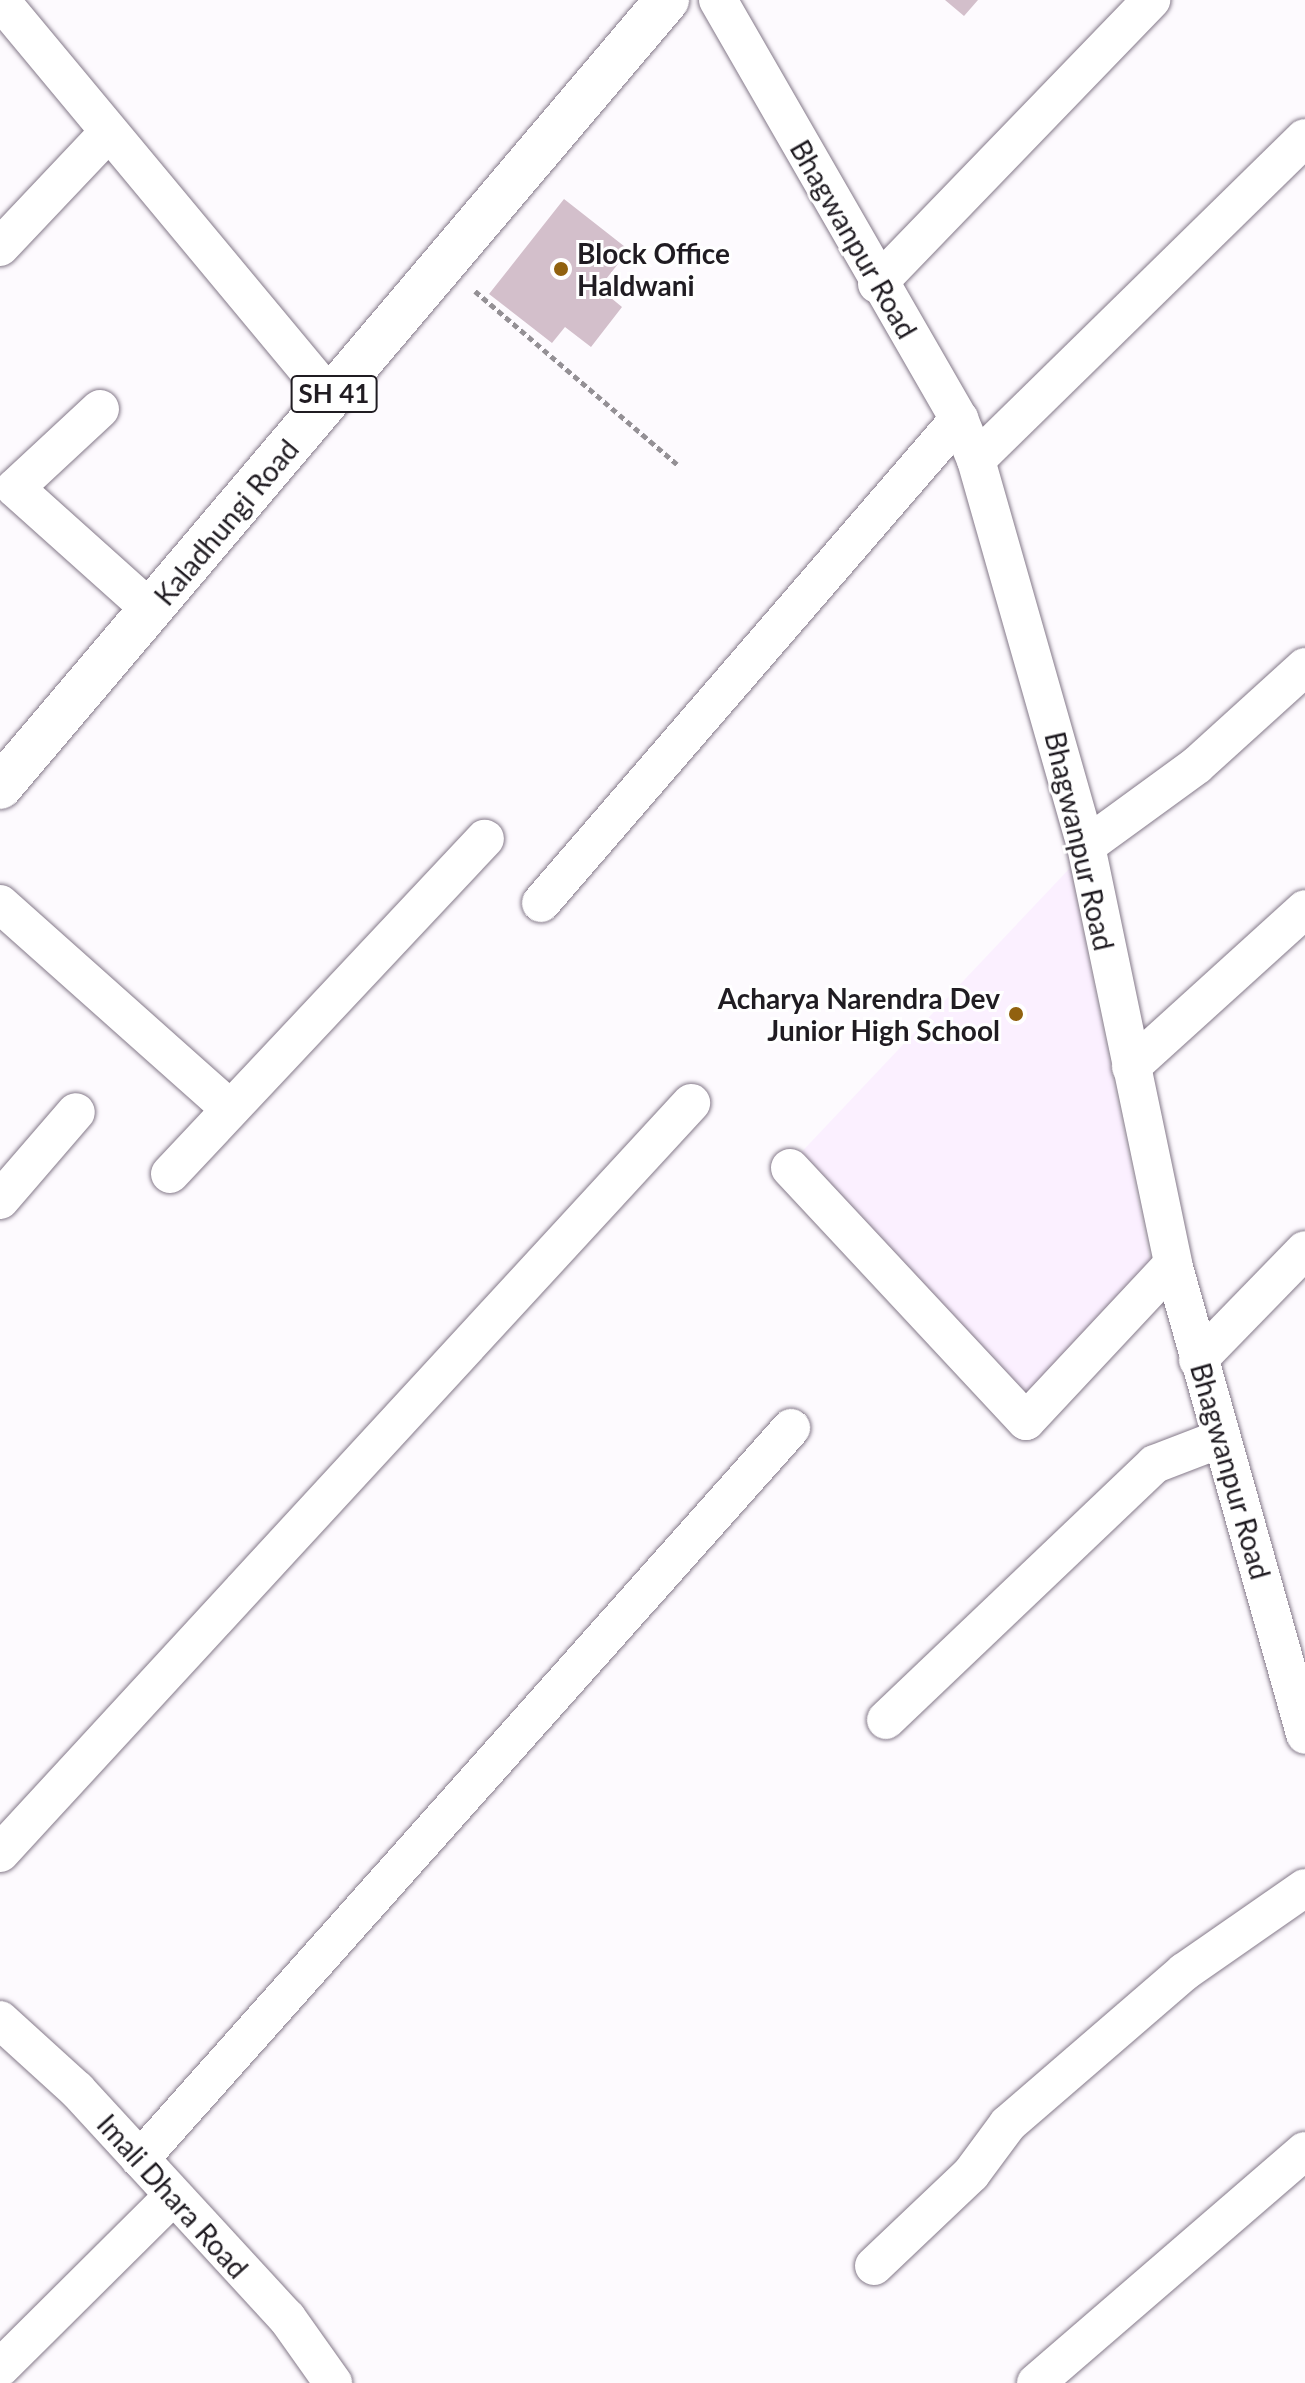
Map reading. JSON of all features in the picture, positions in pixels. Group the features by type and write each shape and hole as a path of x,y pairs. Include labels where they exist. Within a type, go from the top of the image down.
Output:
{"main road":[{"name":"Kaladhungi Road","path":"0,787 667,0"}],"street":[{"name":"Bhagwanpur Road","path":"718,0 877,284 959,419 976,460 1086,846 1173,1264 1198,1360 1220,1439 1296,1652 1305,1735"},
{"path":"877,284 1151,0"},
{"path":"3,10 331,398"},
{"path":"0,247 106,135"},
{"path":"976,460 1305,138"},
{"path":"100,409 15,488 151,610"},
{"path":"541,903 959,419"},
{"path":"1086,846 1197,765 1305,667"},
{"path":"170,1174 228,1107 485,839"},
{"path":"0,904 228,1107"},
{"path":"1131,1067 1305,909"},
{"path":"0,1853 691,1103"},
{"path":"0,1200 76,1112"},
{"path":"790,1168 1026,1421 1173,1264"},
{"path":"1198,1360 1305,1250"},
{"path":"140,2159 791,1428"},
{"path":"886,1720 1155,1464 1220,1439"},
{"path":"874,2266 971,2174 1019,2114 1184,1972 1305,1888"},
{"name":"Imali Dhara Road","path":"0,2020 140,2159 171,2198 287,2318 333,2383"},
{"path":"1036,2383 1305,2151"},
{"path":"0,2368 171,2198"}],"path":[{"path":"443,264 677,464"}],"shaded area":[{"name":"Acharya Narendra Dev Junior High School","path":"1070,868 1152,1269 1026,1405 793,1161"}],"building":[{"path":"945,0 978,0 964,16"},
{"name":"Block Office Haldwani","path":"564,199 629,250 599,288 622,307 591,347 565,327 552,343 489,294"}],"place":[{"name":"Block Office Haldwani","path":"561,269"},
{"name":"Acharya Narendra Dev Junior High School","path":"1016,1014"}]}
